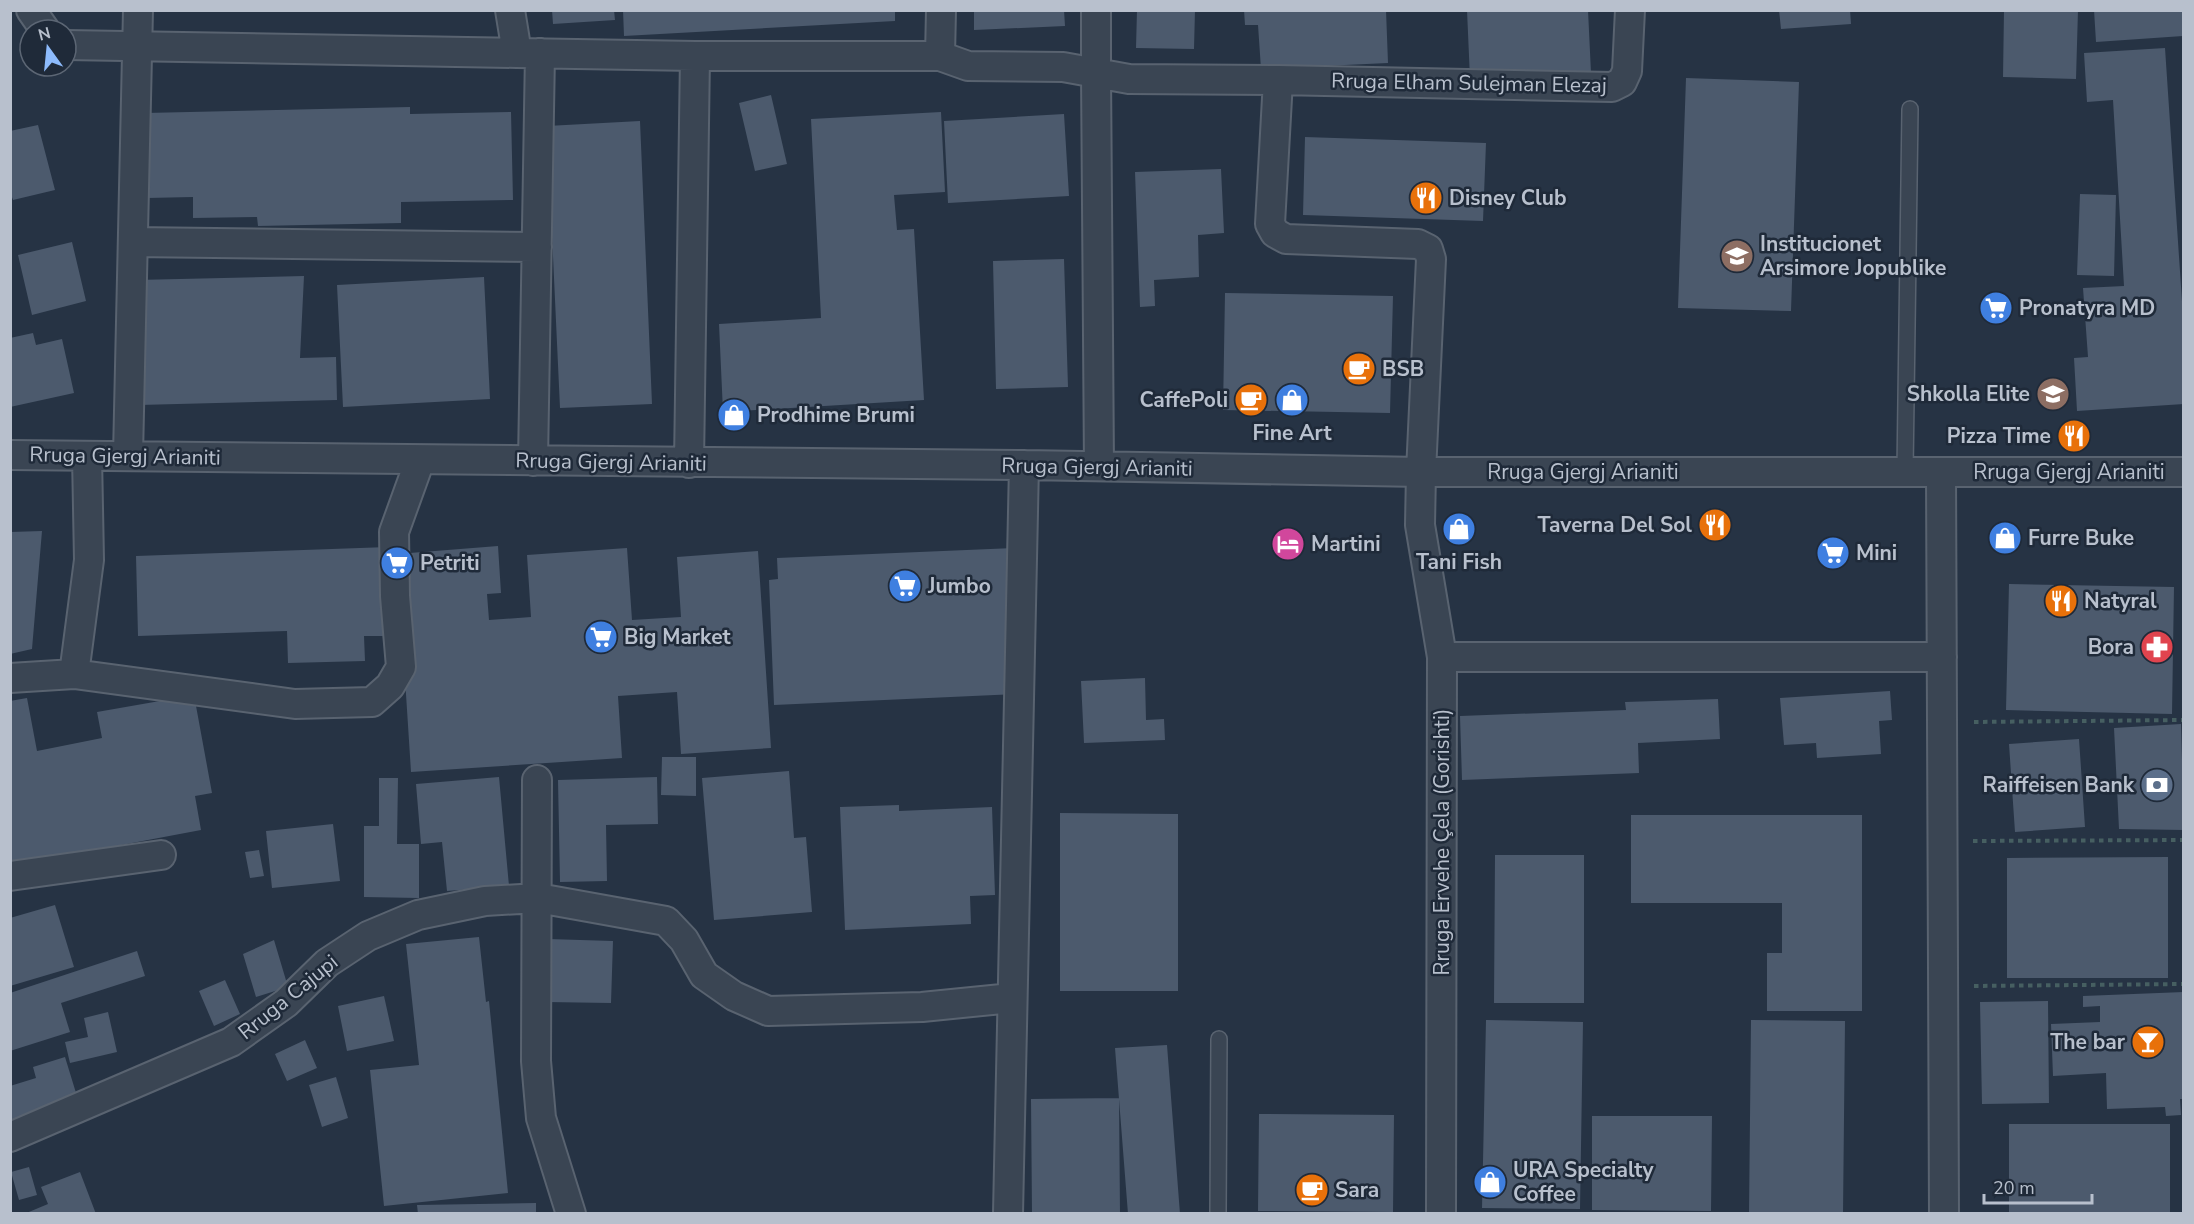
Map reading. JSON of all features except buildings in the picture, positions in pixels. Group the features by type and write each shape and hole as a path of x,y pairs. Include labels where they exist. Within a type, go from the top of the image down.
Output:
{"street":[{"path":"128,456 138,10"},
{"path":"510,10 528,53 537,247 533,461"},
{"path":"940,56 941,10"},
{"path":"1096,10 1099,466"},
{"name":"Rruga Elham Sulejman Elezaj","path":"78,45 695,56 940,56 968,66 1063,67 1129,80 1278,80 1612,87 1622,82 1627,71 1630,10"},
{"path":"689,463 695,56"},
{"name":"Rruga Ervehe Çela (Gorishti)","path":"1278,80 1270,224 1275,233 1286,239 1418,244 1428,249 1431,259 1420,472 1420,525 1442,657 1441,1214"},
{"path":"133,242 537,247"},
{"name":"Rruga Gjergj Arianiti","path":"10,455 1024,465 1420,472 2184,472"},
{"path":"74,674 89,560 87,456"},
{"path":"10,678 74,674 295,704 372,702 390,686 401,666 395,596 394,532 420,460"},
{"path":"1008,1214 1024,465"},
{"path":"1941,472 1944,1214"},
{"path":"1442,657 1942,657"},
{"path":"537,780 536,1061 541,1118 571,1214"},
{"path":"10,876 161,855"},
{"name":"Rruga Cajupi","path":"10,1137 231,1042 286,1003 327,963 368,936 418,915 485,901 538,898 666,921 684,940 704,975 734,996 768,1011 922,1007 1012,998"}],"lane":[{"path":"1905,472 1910,109"},
{"path":"1218,1214 1219,1039"}],"path":[{"path":"1943,722 2184,720"},
{"path":"1943,841 2184,840"},
{"path":"1944,986 2184,984"}],"place":[{"name":"Disney Club","path":"1426,198"},
{"name":"Institucionet Arsimore Jopublike","path":"1737,256"},
{"name":"Pronatyra MD","path":"1996,308"},
{"name":"BSB","path":"1359,369"},
{"name":"Shkolla Elite","path":"2053,394"},
{"name":"CaffePoli","path":"1251,400"},
{"name":"Fine Art","path":"1292,400"},
{"name":"Prodhime Brumi","path":"734,415"},
{"name":"Pizza Time","path":"2074,436"},
{"name":"Taverna Del Sol","path":"1715,525"},
{"name":"Tani Fish","path":"1459,529"},
{"name":"Furre Buke","path":"2005,538"},
{"name":"Martini","path":"1288,544"},
{"name":"Mini","path":"1833,553"},
{"name":"Petriti","path":"397,563"},
{"name":"Jumbo","path":"905,586"},
{"name":"Natyral","path":"2061,601"},
{"name":"Big Market","path":"601,637"},
{"name":"Bora","path":"2157,647"},
{"name":"Raiffeisen Bank","path":"2157,785"},
{"name":"The bar","path":"2148,1042"},
{"name":"URA Specialty Coffee","path":"1490,1182"},
{"name":"Sara","path":"1312,1190"}]}
